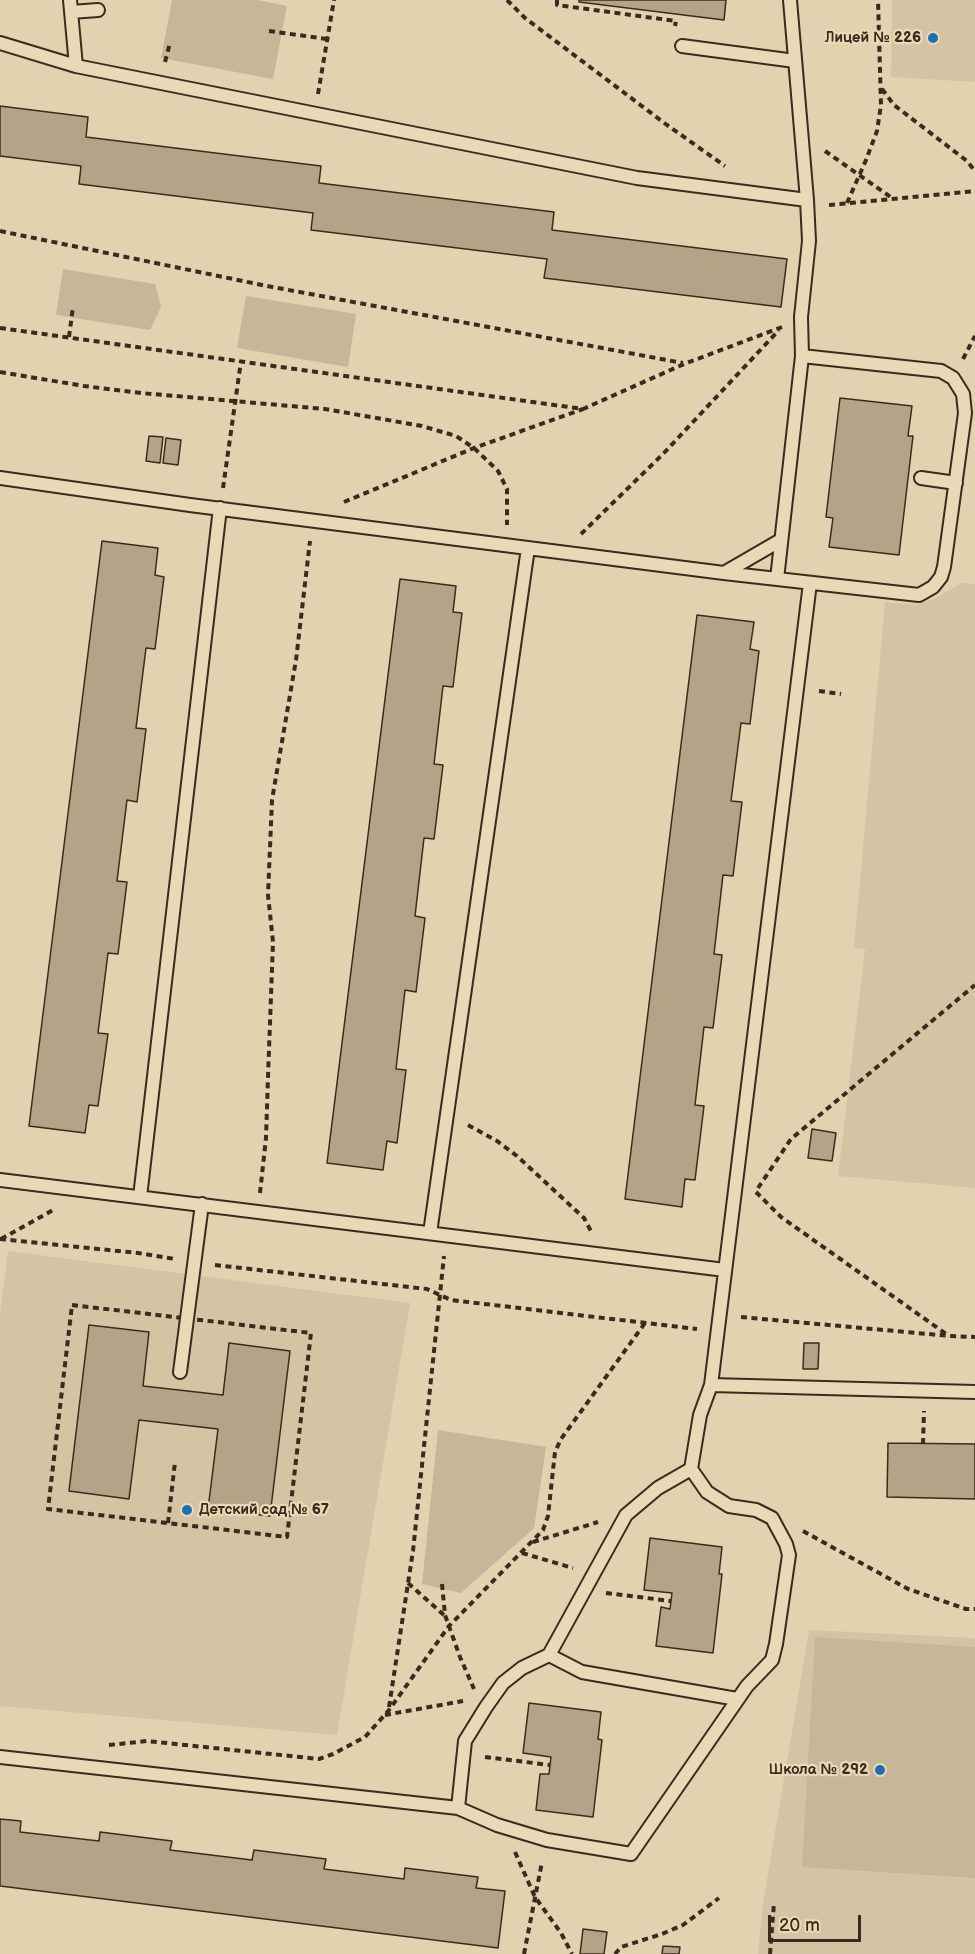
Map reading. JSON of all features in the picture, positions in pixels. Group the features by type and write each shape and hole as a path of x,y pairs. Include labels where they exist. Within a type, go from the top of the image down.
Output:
{"lane":[{"path":"777,579 802,356 801,317 809,241 790,0"},
{"path":"76,66 71,6 98,10"},
{"path":"0,43 76,66 315,114 637,178 746,192 807,204"},
{"path":"682,46 795,61"},
{"path":"0,478 724,573 919,595 933,587 941,577 944,567 965,412 963,394 953,378 941,371 802,356"},
{"path":"921,478 956,483"},
{"path":"140,1197 220,508"},
{"path":"724,573 781,540"},
{"path":"430,1233 528,548"},
{"path":"0,1757 458,1808 504,1827 547,1840 631,1854 737,1699 771,1660 776,1644 789,1555 786,1544 772,1518 756,1510 729,1506 707,1492 692,1469 700,1415 711,1385 810,583"},
{"path":"0,1180 724,1270"},
{"path":"180,1372 202,1204"},
{"path":"711,1385 975,1392"},
{"path":"458,1808 465,1741 483,1703 522,1668 549,1655 626,1515 658,1488 692,1469"},
{"path":"549,1655 582,1672 737,1699"}],"path":[{"path":"315,114 333,0"},
{"path":"507,0 525,18 732,171 746,192"},
{"path":"557,0 557,5 676,21 673,45 682,46"},
{"path":"847,203 877,131 882,88 879,0"},
{"path":"269,31 327,39"},
{"path":"882,88 894,105 967,162 975,171"},
{"path":"802,141 828,152 893,199"},
{"path":"807,204 847,203 975,191"},
{"path":"0,231 267,285 684,364"},
{"path":"69,337 73,307"},
{"path":"311,520 326,510 474,448 583,408 801,317"},
{"path":"563,552 664,453 781,327"},
{"path":"0,328 583,408"},
{"path":"220,508 241,361"},
{"path":"0,372 84,386 325,409 371,416 456,436 474,448 498,471 507,489 507,545"},
{"path":"259,1201 266,1138 273,942 268,895 272,800 296,660 309,550"},
{"path":"950,1336 781,1217 755,1192 791,1139 975,986"},
{"path":"461,1123 487,1135 517,1156 584,1218 593,1235"},
{"path":"0,1239 88,1191"},
{"path":"389,1710 408,1583 447,1235"},
{"path":"0,1239 138,1252 194,1262 427,1289 440,1297 451,1300 717,1331"},
{"path":"72,1305 311,1333 287,1537 168,1523 48,1509 72,1305"},
{"path":"719,1315 975,1337"},
{"path":"106,1746 147,1741 320,1759 365,1737 389,1710 448,1626 543,1530 546,1523 555,1452 561,1439 645,1323"},
{"path":"923,1444 924,1391"},
{"path":"168,1523 175,1462"},
{"path":"532,1542 626,1515"},
{"path":"772,1518 807,1532 908,1589 966,1609 975,1609"},
{"path":"522,1553 593,1575"},
{"path":"408,1583 445,1615"},
{"path":"384,1715 483,1703 472,1686 448,1626 442,1584"},
{"path":"584,1591 671,1601"},
{"path":"464,1755 550,1766"},
{"path":"504,1827 535,1897 561,1933 572,1954"},
{"path":"524,1954 547,1840"},
{"path":"615,1954 621,1947 662,1934 683,1924 719,1898"},
{"path":"771,1954 774,1903"}],"shaded area":[{"path":"172,0 257,0 287,6 273,79 161,58"},
{"name":"Лицей № 226","path":"892,0 975,0 975,82 891,77"},
{"path":"63,269 155,284 161,307 150,330 56,315"},
{"path":"246,296 356,314 348,367 237,348"},
{"path":"962,583 975,584 975,1188 838,1176 865,949 854,948 885,602 917,605 934,599"},
{"name":"Детский сад № 67","path":"8,1251 410,1303 337,1735 0,1706 0,1315"},
{"path":"438,1430 546,1447 534,1528 461,1593 422,1584"},
{"name":"Школа № 292","path":"809,1630 975,1638 975,1954 758,1954 763,1903"},
{"name":"Школа № 292","path":"815,1637 975,1647 975,1878 802,1867"}],"building":[{"path":"579,0 726,0 724,20 579,2"},
{"path":"0,106 88,117 86,137 321,166 319,183 554,212 552,230 787,259 781,307 544,278 547,259 311,230 313,213 79,184 81,166 0,156"},
{"path":"840,398 912,406 908,436 913,436 899,555 829,547 833,518 826,517"},
{"path":"149,436 163,437 160,463 146,461"},
{"path":"166,438 181,440 178,465 163,463"},
{"path":"102,541 158,548 155,575 164,577 155,649 146,648 136,728 146,729 137,802 127,800 117,881 127,882 118,954 108,953 98,1033 108,1034 98,1106 89,1105 85,1133 29,1126"},
{"path":"400,579 456,586 453,612 462,613 453,687 443,686 434,764 443,765 434,839 424,838 415,916 425,918 416,992 405,990 396,1069 406,1070 397,1143 387,1141 383,1170 327,1163"},
{"path":"697,615 754,622 750,649 759,651 750,724 741,723 731,801 742,802 733,876 723,875 714,954 722,955 713,1028 704,1027 695,1105 704,1106 695,1180 685,1179 682,1207 625,1199"},
{"path":"812,1129 836,1133 832,1161 808,1158"},
{"path":"89,1325 149,1332 143,1386 223,1395 229,1343 290,1351 270,1516 208,1509 218,1429 139,1420 129,1499 69,1491"},
{"path":"804,1343 819,1343 818,1369 803,1369"},
{"path":"888,1443 975,1444 975,1499 887,1497"},
{"path":"650,1538 722,1547 719,1574 722,1574 713,1653 656,1646 661,1607 670,1609 672,1593 644,1590"},
{"path":"529,1703 601,1712 598,1739 602,1740 593,1817 536,1810 540,1774 549,1774 551,1757 523,1753"},
{"path":"0,1819 21,1821 20,1832 99,1841 100,1832 172,1841 170,1850 252,1860 254,1850 326,1859 324,1869 404,1879 405,1868 478,1877 476,1888 505,1891 498,1948 0,1886"},
{"path":"583,1929 607,1932 604,1954 580,1954"},
{"path":"663,1946 680,1947 679,1954 662,1954"}],"place":[{"name":"Лицей № 226","path":"933,38"},
{"name":"Детский сад № 67","path":"187,1510"},
{"name":"Школа № 292","path":"880,1770"}]}
